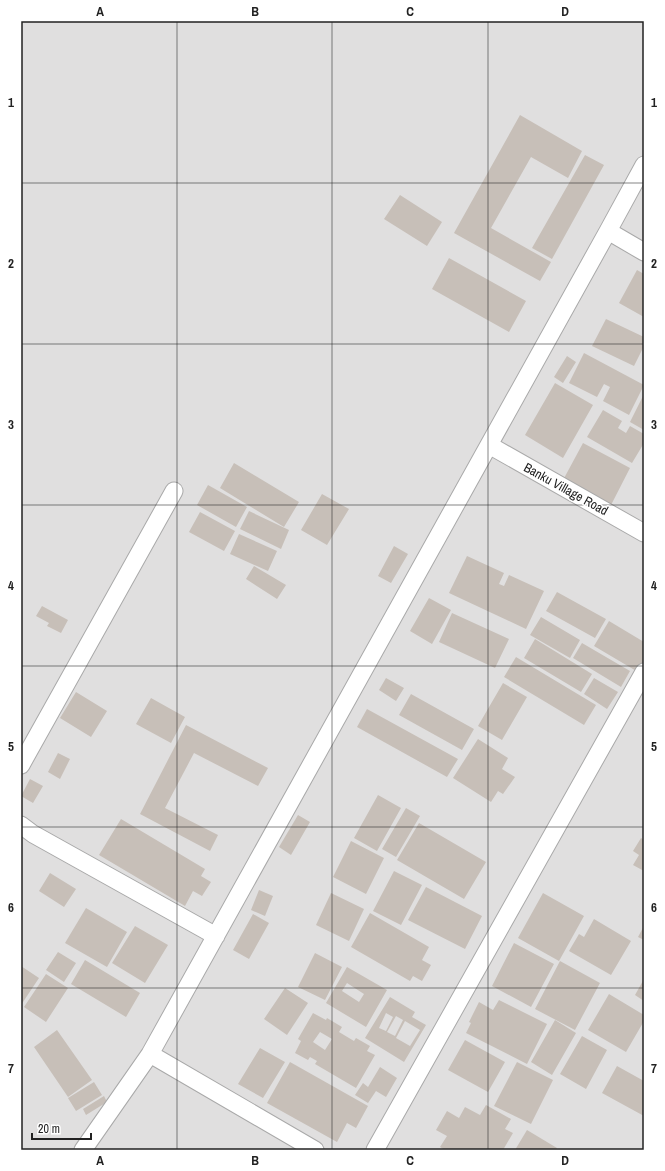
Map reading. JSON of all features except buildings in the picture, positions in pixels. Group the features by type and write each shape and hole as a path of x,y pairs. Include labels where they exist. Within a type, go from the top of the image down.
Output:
{"street":[{"path":"83,1150 150,1054 644,165"},
{"path":"608,231 644,252"},
{"name":"Banku Village Road","path":"489,445 644,533"},
{"path":"21,765 174,491"},
{"path":"375,1150 644,672"},
{"path":"21,826 216,936"},
{"path":"150,1054 315,1150"}],"shaded area":[{"path":"21,21 644,21 644,1150 21,1150"}]}
